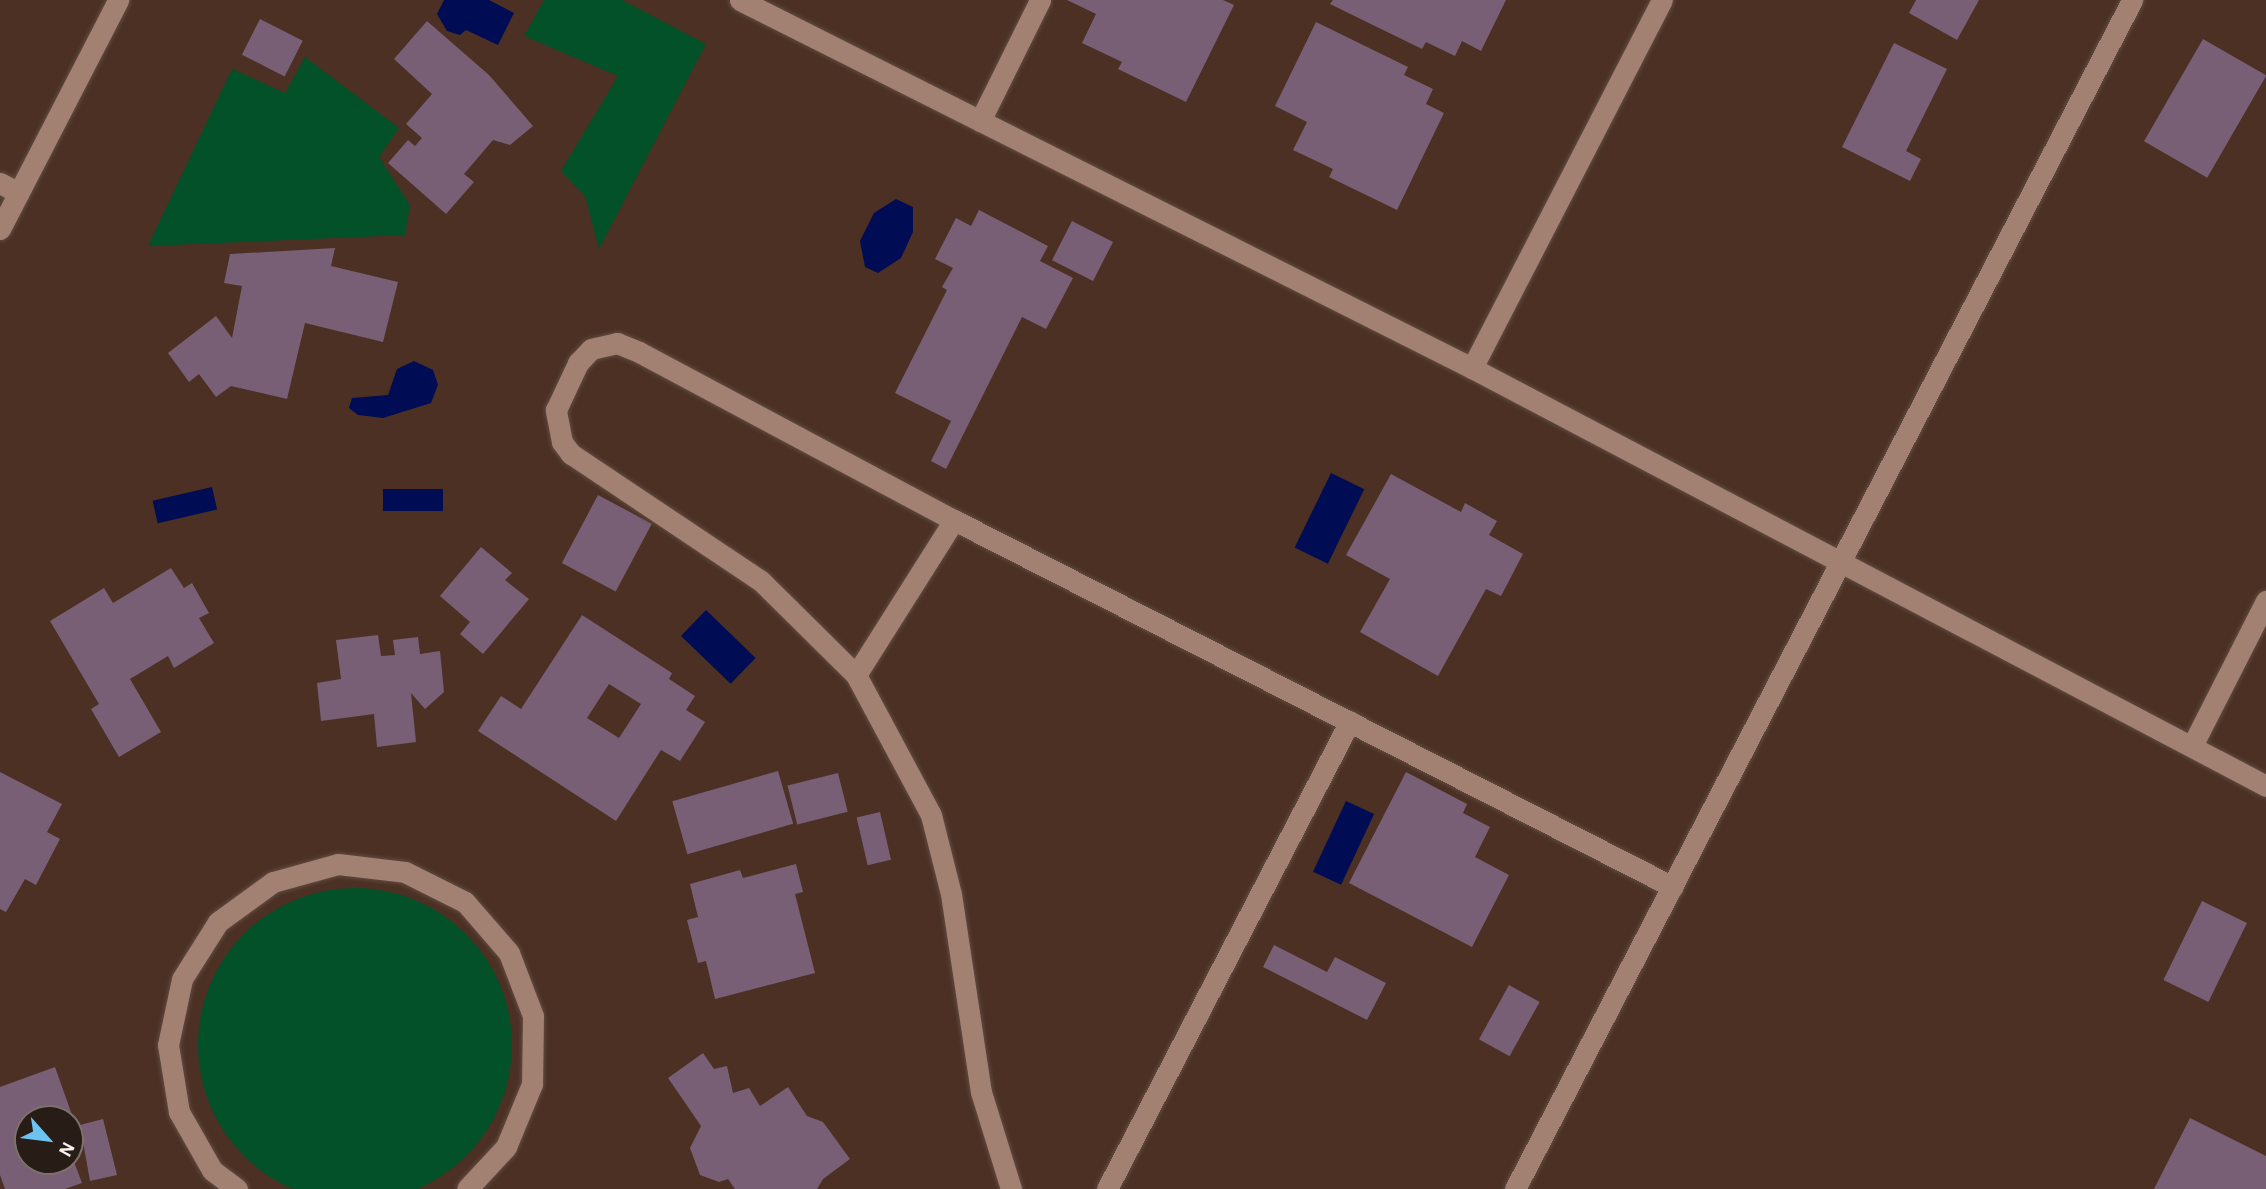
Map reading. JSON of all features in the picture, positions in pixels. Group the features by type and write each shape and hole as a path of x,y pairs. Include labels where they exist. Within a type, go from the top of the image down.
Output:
{"street":[{"path":"0,229 9,188 118,0"},
{"path":"740,0 1472,368 1840,565 2266,786"},
{"path":"980,121 1040,0"},
{"path":"1472,368 1662,0"},
{"path":"1515,1189 2132,0"},
{"path":"1011,1189 981,1093 951,894 931,815 856,675 761,581 571,454 562,442 556,410 578,363 591,349 605,343 639,352 954,520 1672,887"},
{"path":"856,675 954,520"},
{"path":"2192,746 2266,601"},
{"path":"1107,1189 1350,721"},
{"path":"237,1189 212,1170 179,1112 168,1045 182,979 218,922 273,882 338,864 405,872 465,902 509,953 533,1016 531,1084 506,1147 467,1189"}],"green space":[{"path":"544,0 622,0 706,44 599,249 585,196 561,171 618,76 524,36"},
{"path":"305,57 399,128 379,157 410,205 405,235 148,246 232,69 285,93"},
{"path":"355,888 386,891 415,900 442,915 466,934 485,958 500,985 509,1014 512,1045 509,1076 500,1105 485,1132 466,1156 442,1175 415,1190 386,1199 355,1202 324,1199 295,1190 268,1175 244,1156 225,1132 210,1105 201,1076 198,1045 201,1014 210,985 225,958 244,934 268,915 295,900 324,891"}],"shaded area":[{"path":"444,0 489,0 514,13 498,45 466,30 460,35 447,31 437,14"},
{"path":"896,199 913,207 913,232 901,258 878,273 865,267 860,241 874,213"},
{"path":"414,361 433,370 438,385 431,403 383,418 358,415 349,408 352,398 388,395 397,369"},
{"path":"1331,473 1364,489 1328,564 1295,548"},
{"path":"212,487 217,509 158,523 153,501"},
{"path":"383,489 443,489 443,511 383,511"},
{"path":"706,610 756,658 731,684 681,636"},
{"path":"1346,801 1374,814 1341,885 1313,872"}],"building":[{"path":"1067,0 1223,0 1234,5 1186,102 1118,69 1122,62 1082,43 1096,14"},
{"path":"1333,0 1506,0 1481,51 1462,41 1455,56 1426,42 1422,49 1330,4"},
{"path":"1916,0 1979,0 1957,40 1909,13"},
{"path":"260,19 303,41 285,76 242,55"},
{"path":"427,21 489,75 533,126 510,145 493,140 464,174 474,182 446,214 388,163 408,140 415,146 422,138 406,124 432,94 394,59"},
{"path":"1316,22 1408,67 1404,75 1433,89 1426,104 1444,113 1397,210 1329,177 1333,169 1293,150 1307,122 1275,106"},
{"path":"2203,39 2266,75 2207,178 2144,141"},
{"path":"1894,43 1947,69 1906,151 1921,159 1910,181 1842,147"},
{"path":"979,210 1048,246 1040,261 1073,278 1046,329 1022,317 946,469 931,461 951,421 895,393 947,290 942,287 953,268 935,259 956,218 971,226"},
{"path":"1072,221 1113,242 1093,281 1052,260"},
{"path":"335,248 331,266 398,282 383,342 305,323 287,399 231,386 216,397 199,374 189,382 168,353 216,316 232,338 242,286 224,283 230,254"},
{"path":"1391,474 1461,512 1465,503 1497,521 1489,535 1523,554 1501,596 1486,589 1438,676 1360,632 1390,579 1346,555"},
{"path":"598,495 652,524 616,592 562,563"},
{"path":"481,547 512,573 505,580 529,599 483,654 460,634 470,622 440,596"},
{"path":"171,568 184,588 192,583 209,613 199,618 214,643 174,668 168,656 130,679 161,732 119,757 91,709 99,704 50,621 104,588 113,603"},
{"path":"582,615 672,673 669,679 695,696 686,710 705,722 680,761 661,750 616,821 478,731 501,696 521,709","holes":["609,684 641,704 619,738 587,718"]},
{"path":"378,635 381,656 395,655 393,640 418,637 420,654 440,651 444,692 425,709 411,693 416,742 377,747 374,714 321,721 317,683 341,679 336,640"},
{"path":"778,771 793,824 687,854 672,801"},
{"path":"0,772 62,804 47,832 60,839 36,885 25,879 6,912 0,909"},
{"path":"1406,772 1467,804 1463,813 1490,827 1475,857 1509,875 1472,947 1349,883"},
{"path":"838,773 848,812 797,824 788,786"},
{"path":"880,812 891,860 868,865 857,817"},
{"path":"796,864 803,892 795,894 815,973 715,999 706,961 698,963 687,920 698,917 690,884 740,870 743,878"},
{"path":"2202,901 2247,923 2208,1002 2163,980"},
{"path":"1274,945 1327,972 1335,957 1386,983 1367,1020 1263,967"},
{"path":"1509,985 1540,1002 1510,1056 1479,1039"},
{"path":"703,1053 714,1069 727,1066 733,1093 749,1088 760,1106 788,1087 807,1116 823,1122 850,1159 823,1179 817,1189 735,1189 728,1179 719,1182 700,1175 690,1148 701,1126 668,1078"},
{"path":"55,1067 69,1105 14,1105 14,1175 79,1175 82,1183 65,1189 5,1189 0,1175 0,1087"},
{"path":"2190,1118 2266,1156 2266,1189 2154,1189"},
{"path":"103,1119 117,1175 90,1181 84,1147 84,1124"}]}
